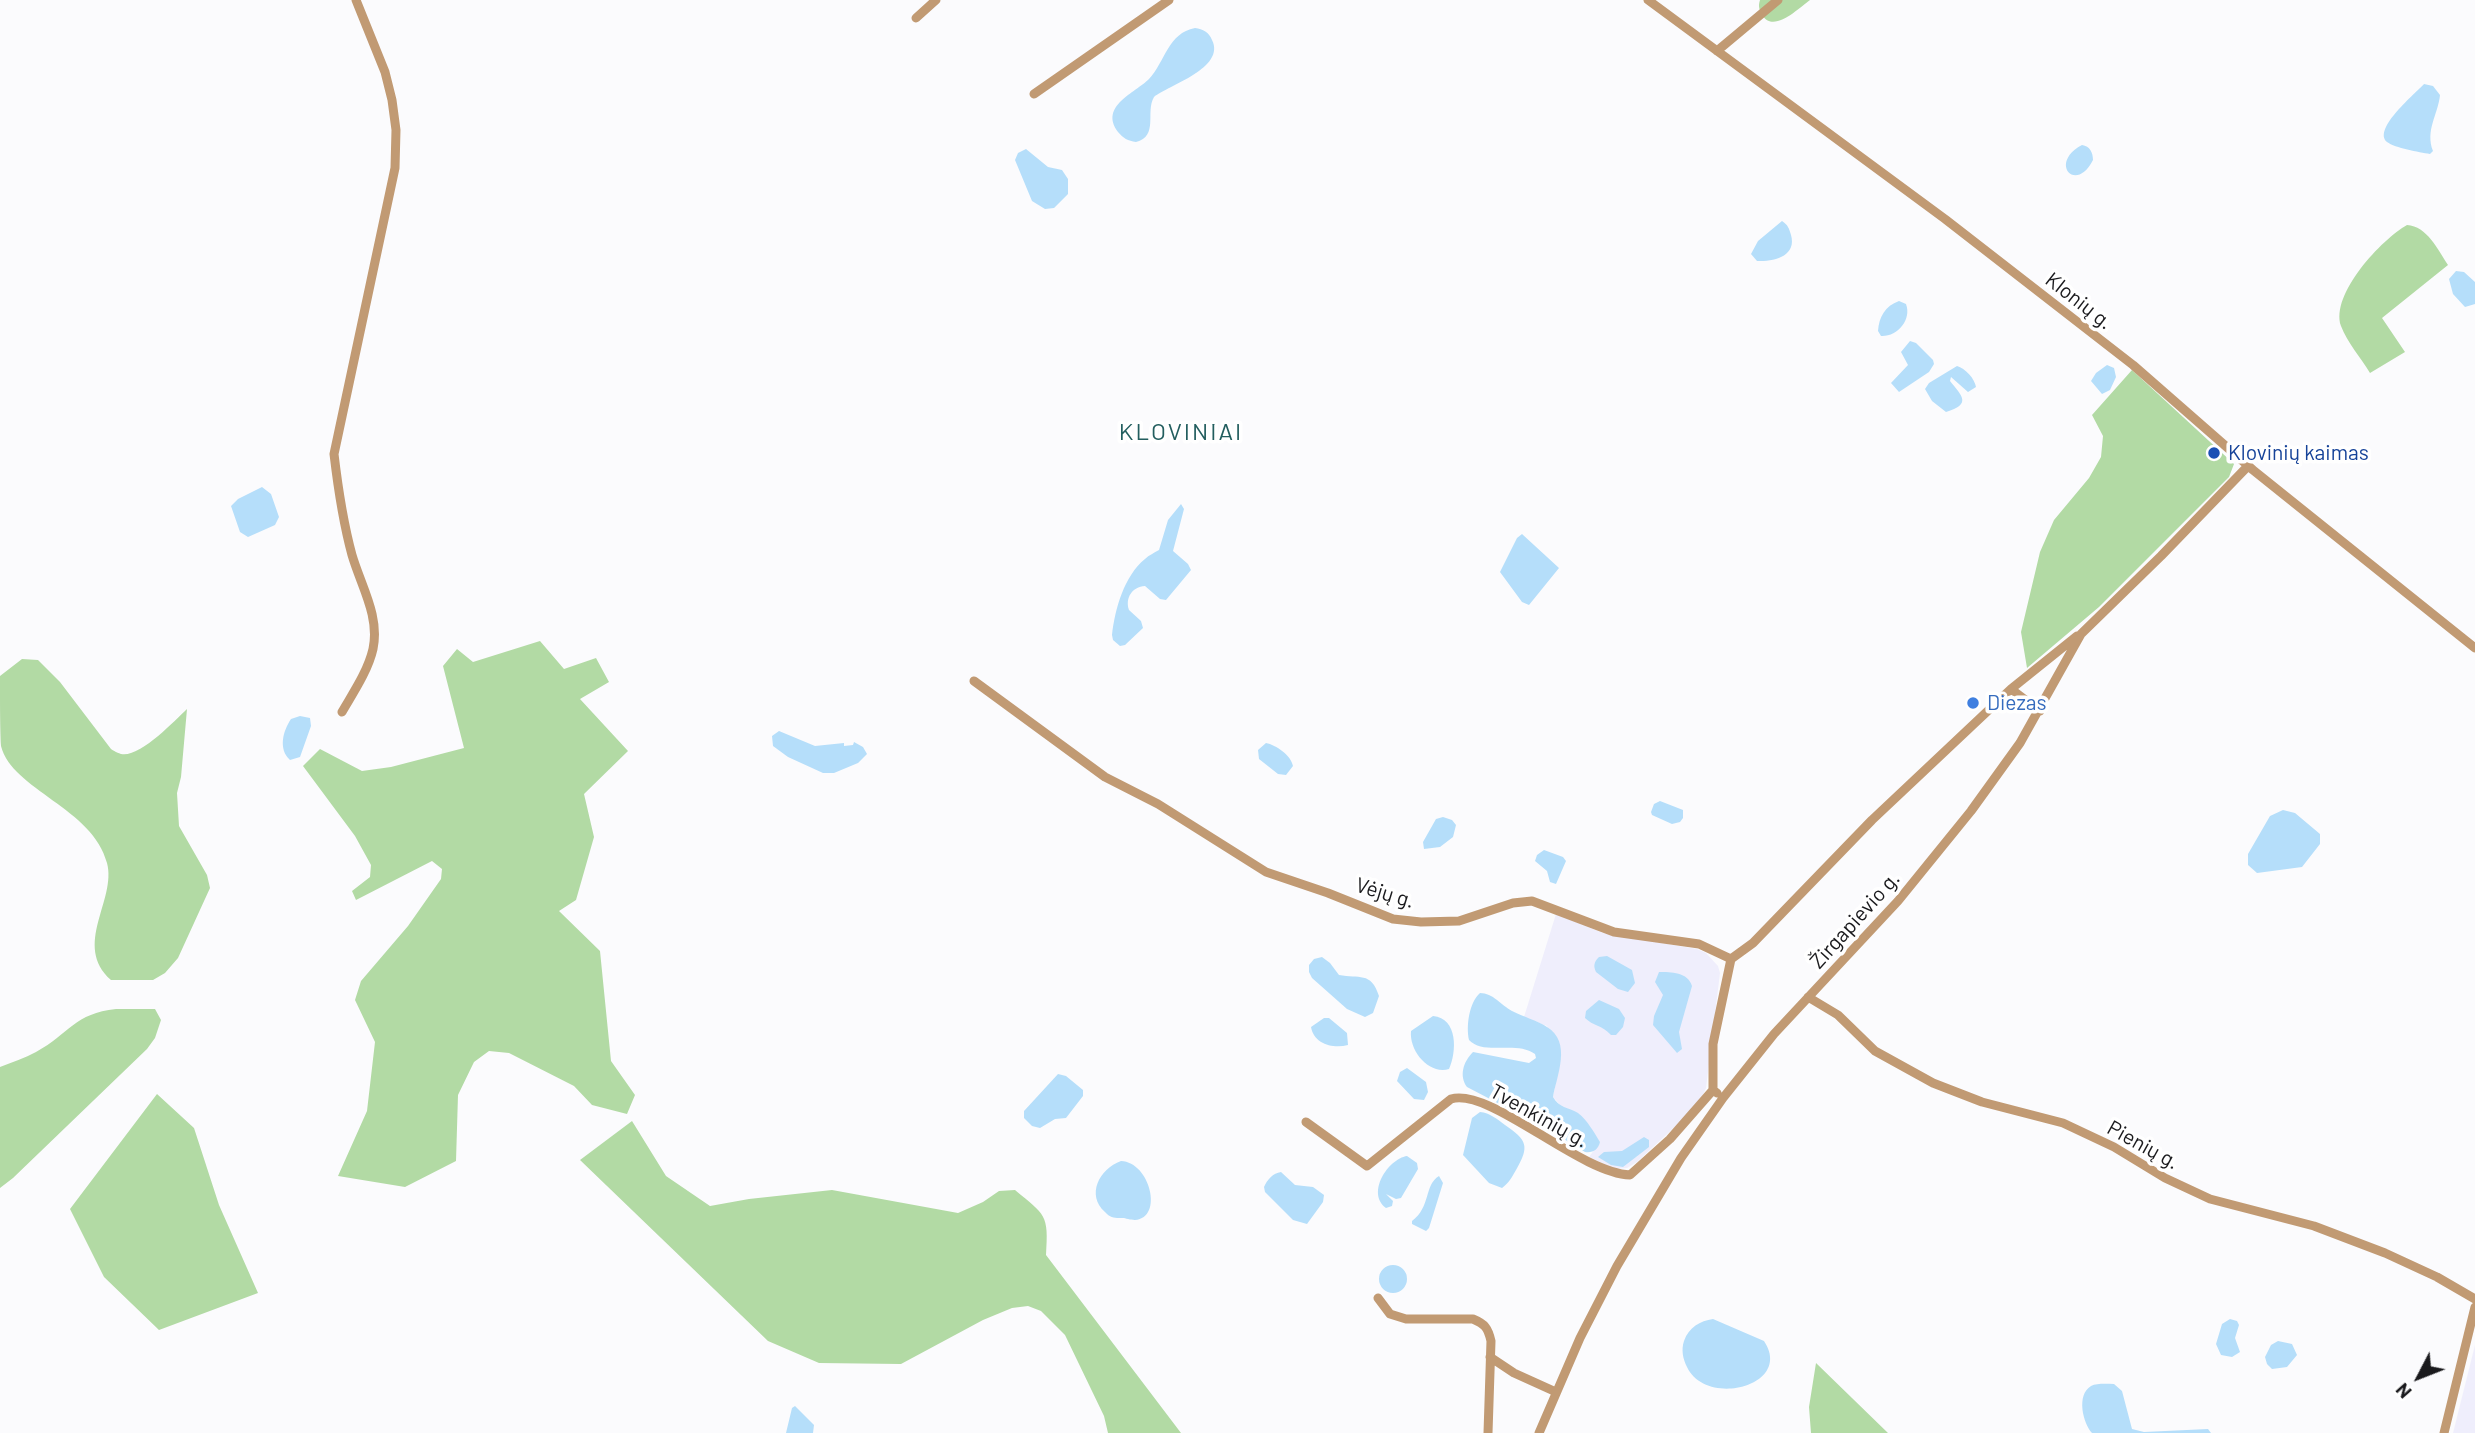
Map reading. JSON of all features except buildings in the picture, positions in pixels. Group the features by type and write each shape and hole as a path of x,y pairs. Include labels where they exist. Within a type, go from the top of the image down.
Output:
{"street":[{"path":"342,712 373,649 374,619 352,555 334,454 395,168 396,130 385,72 356,0"},
{"path":"916,18 936,0"},
{"path":"1034,94 1169,0"},
{"name":"Klonių g.","path":"1648,0 1945,219 2133,365 2248,466 2475,648"},
{"path":"1717,51 1778,0"},
{"name":"Žirgapievio g.","path":"1539,1433 1580,1338 1636,1230 1723,1098 1774,1034 1898,901 1971,811 2040,711 2081,634 2248,466"},
{"path":"1723,1098 1713,1090 1713,1044 1731,959 1754,943 1872,820 2011,689 2081,634"},
{"name":"Vėjų g.","path":"974,681 1105,777 1158,804 1256,866 1393,919 1421,922 1460,920 1513,903 1532,901 1614,932 1699,944 1731,959"},
{"path":"2011,689 2040,711"},
{"name":"Pienių g.","path":"1808,998 1838,1015 1875,1051 1933,1083 1982,1102 2063,1124 2114,1147 2165,1178 2210,1199 2314,1226 2437,1277 2475,1299"},
{"name":"Tvenkinių g.","path":"1306,1122 1367,1166 1451,1099 1461,1096 1516,1121 1588,1163 1616,1174 1630,1175 1670,1139 1713,1090"},
{"path":"1378,1298 1390,1314 1406,1319 1473,1319 1488,1328 1491,1341 1489,1433"},
{"path":"2444,1433 2475,1307"},
{"path":"1490,1357 1514,1373 1556,1392"}],"shaded area":[{"path":"1556,914 1603,933 1697,949 1706,953 1718,966 1720,973 1703,1095 1680,1122 1627,1168 1615,1169 1589,1157 1600,1142 1579,1114 1562,1107 1553,1097 1561,1056 1547,1026 1524,1017"},
{"path":"2475,1345 2475,1433 2453,1433"}],"green space":[{"path":"1760,0 1810,0 1780,21 1773,22 1768,21 1762,14"},
{"path":"2407,225 2426,234 2448,265 2382,318 2405,352 2370,373 2341,326 2343,299 2350,284 2372,255"},
{"path":"2132,370 2234,464 2229,477 2099,607 2027,668 2021,632 2040,552 2054,520 2089,478 2101,457 2103,436 2092,415"},
{"path":"540,641 564,669 596,658 609,682 580,699 628,751 584,794 594,837 576,900 559,911 600,951 611,1061 635,1095 627,1114 592,1105 574,1086 509,1053 489,1051 474,1062 458,1095 456,1161 405,1187 338,1176 367,1111 375,1042 355,1000 361,981 408,926 441,879 442,869 432,861 356,900 352,891 370,877 371,865 355,836 303,766 320,749 362,771 391,767 464,748 443,666 457,649 473,662"},
{"path":"22,659 38,660 60,682 111,749 120,754 129,754 147,745 187,709 177,793 179,826 207,875 210,888 178,958 165,973 153,980 111,980 100,966 95,952 95,937 108,877 107,863 99,844 70,813 20,775 8,761 1,746 0,676"},
{"path":"116,1009 155,1009 161,1020 155,1038 147,1049 0,1188 0,1067 36,1052 91,1015"},
{"path":"157,1094 194,1128 219,1205 258,1293 159,1330 104,1277 70,1209"},
{"path":"632,1121 666,1176 710,1206 832,1190 958,1213 983,1202 999,1191 1015,1190 1043,1216 1047,1231 1046,1255 1181,1433 1108,1433 1104,1416 1065,1335 1041,1311 1028,1306 1012,1308 983,1320 901,1364 819,1363 768,1341 580,1160"},
{"path":"1816,1363 1888,1433 1811,1433 1809,1407"}],"water":[{"path":"1195,28 1205,31 1211,37 1214,50 1211,59 1194,74 1154,97 1149,129 1143,139 1136,142 1126,139 1113,123 1116,107 1149,79 1179,36"},
{"path":"2424,84 2433,86 2440,95 2431,129 2433,151 2430,154 2396,146 2387,142 2384,136 2390,120"},
{"path":"2082,145 2090,150 2093,160 2086,170 2079,175 2073,175 2066,167 2067,160 2072,152"},
{"path":"1026,149 1048,167 1062,170 1068,179 1068,194 1054,208 1045,209 1032,201 1015,160 1018,153"},
{"path":"1782,221 1790,233 1791,248 1777,259 1757,261 1751,254 1758,241"},
{"path":"2456,271 2464,272 2475,282 2475,304 2465,307 2453,294 2449,279"},
{"path":"1899,301 1906,304 1905,321 1898,331 1881,336 1878,331 1881,317 1886,309"},
{"path":"1910,341 1916,343 1934,364 1929,372 1899,392 1891,383 1908,365 1901,352"},
{"path":"2107,365 2114,368 2116,377 2110,390 2102,394 2091,381 2096,373"},
{"path":"1957,366 1969,374 1976,387 1968,392 1951,377 1950,381 1961,395 1962,403 1946,412 1932,401 1925,389 1929,383"},
{"path":"262,487 271,494 279,517 275,525 248,537 240,532 231,506 238,499"},
{"path":"1181,504 1184,509 1173,551 1191,570 1166,600 1160,599 1145,586 1133,591 1128,601 1129,610 1141,621 1143,628 1125,645 1120,646 1113,640 1112,635 1115,615 1126,584 1138,566 1159,550 1168,520"},
{"path":"1522,534 1559,568 1529,605 1522,602 1500,572 1517,538"},
{"path":"300,716 310,718 311,726 300,757 290,760 284,751 284,734 291,719"},
{"path":"779,731 815,746 844,743 844,746 853,745 854,742 863,747 867,754 858,763 834,773 823,773 788,757 773,746 772,736"},
{"path":"1266,743 1278,748 1289,758 1293,766 1286,775 1278,774 1259,759 1258,750"},
{"path":"1660,801 1683,810 1680,822 1672,824 1652,815 1654,804"},
{"path":"2283,810 2295,813 2320,834 2320,844 2302,867 2257,873 2248,865 2248,854 2270,816"},
{"path":"1443,817 1452,820 1456,825 1453,837 1440,847 1424,849 1423,842 1436,819"},
{"path":"1544,850 1563,857 1566,861 1556,884 1550,882 1547,871 1535,861 1537,855"},
{"path":"1607,956 1632,970 1635,983 1628,992 1618,989 1596,972 1596,961 1599,957"},
{"path":"1322,957 1339,975 1364,978 1372,983 1379,996 1373,1013 1365,1017 1347,1009 1312,978 1309,965 1314,959"},
{"path":"1659,972 1683,975 1692,986 1679,1032 1682,1049 1677,1053 1653,1025 1663,995 1655,982"},
{"path":"1480,993 1493,997 1512,1011 1555,1033 1561,1059 1553,1097 1561,1105 1578,1113 1587,1123 1600,1142 1595,1150 1585,1152 1554,1133 1535,1108 1509,1096 1507,1098 1536,1112 1538,1119 1532,1121 1467,1087 1463,1069 1473,1052 1529,1063 1536,1058 1535,1054 1527,1050 1483,1047 1469,1040 1469,1015"},
{"path":"1599,1000 1619,1009 1625,1018 1623,1027 1616,1035 1611,1035 1585,1018 1586,1011"},
{"path":"1433,1016 1441,1018 1451,1029 1454,1045 1449,1069 1442,1070 1428,1065 1413,1046 1411,1031"},
{"path":"1324,1018 1329,1018 1347,1033 1348,1045 1330,1046 1316,1038 1311,1027"},
{"path":"1407,1068 1426,1082 1428,1092 1424,1100 1414,1099 1397,1081 1400,1072"},
{"path":"1058,1074 1066,1076 1083,1090 1083,1096 1066,1118 1055,1119 1040,1128 1032,1126 1024,1118 1024,1111"},
{"path":"1480,1112 1499,1121 1518,1135 1524,1144 1520,1162 1502,1188 1489,1183 1463,1155 1472,1118"},
{"path":"1644,1137 1649,1140 1649,1147 1623,1167 1611,1165 1598,1157 1604,1152 1622,1151"},
{"path":"1407,1156 1417,1163 1418,1169 1401,1198 1396,1199 1386,1194 1393,1201 1392,1206 1386,1208 1380,1202 1378,1194 1382,1177 1393,1163"},
{"path":"1121,1161 1139,1170 1150,1190 1149,1210 1144,1217 1135,1220 1109,1216 1096,1198 1101,1176"},
{"path":"1281,1172 1295,1185 1313,1187 1324,1195 1323,1202 1307,1224 1293,1220 1265,1192 1264,1187 1269,1179"},
{"path":"1439,1176 1443,1183 1426,1231 1412,1224 1412,1221 1422,1209 1431,1185"},
{"path":"1393,1265 1403,1269 1407,1279 1403,1289 1393,1293 1383,1289 1379,1279 1383,1269"},
{"path":"1713,1319 1764,1341 1770,1357 1767,1370 1758,1380 1728,1389 1711,1387 1697,1380 1687,1367 1683,1351 1686,1336 1696,1326"},
{"path":"2230,1319 2237,1321 2239,1325 2235,1338 2240,1352 2232,1357 2221,1355 2216,1344 2222,1324"},
{"path":"2278,1341 2292,1344 2297,1355 2287,1367 2272,1369 2265,1357 2271,1345"},
{"path":"2114,1384 2122,1391 2132,1429 2144,1432 2208,1429 2211,1433 2092,1433 2082,1409 2086,1390 2093,1385"},
{"path":"795,1406 814,1425 813,1433 786,1433 792,1408"}],"place":[{"name":"Klovinių kaimas","path":"2214,453"},
{"name":"Diezas","path":"1973,703"}],"district":[{"name":"KLOVINIAI","path":"1181,432"}]}
